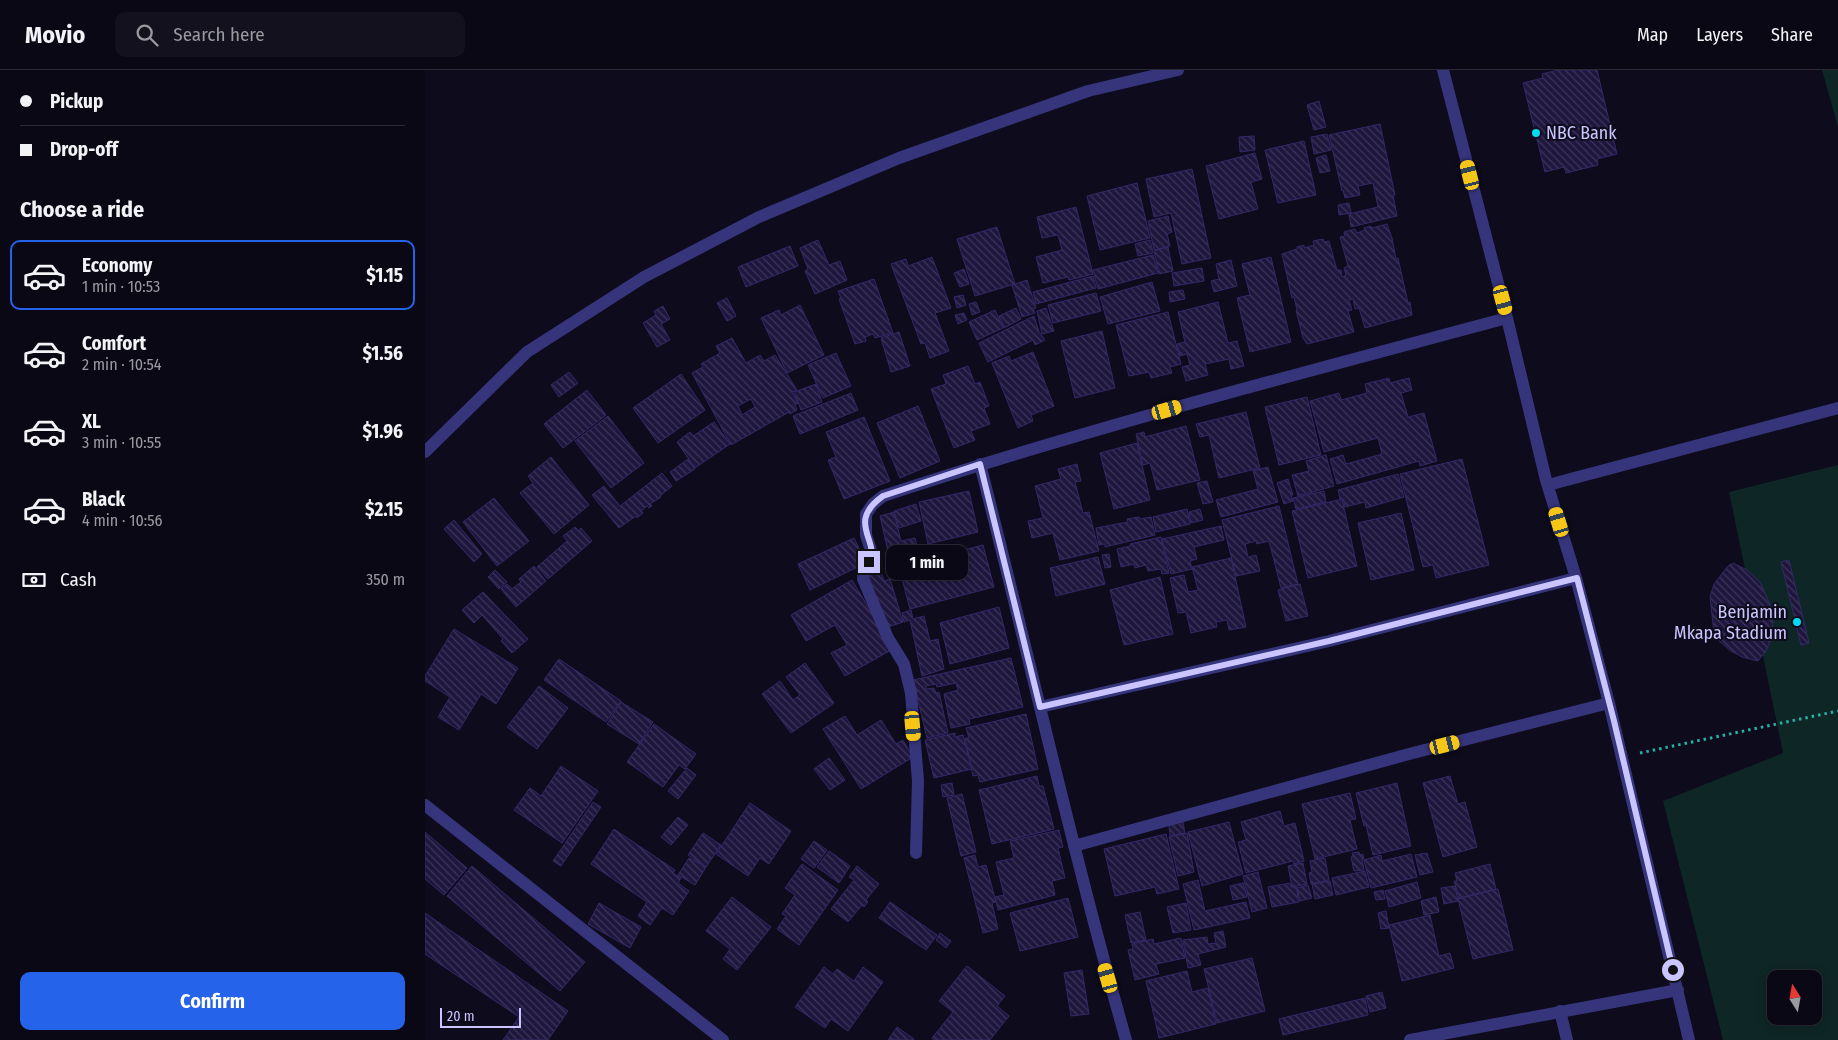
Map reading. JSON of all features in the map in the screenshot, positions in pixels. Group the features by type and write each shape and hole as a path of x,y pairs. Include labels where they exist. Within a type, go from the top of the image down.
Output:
{"street":[{"path":"425,452 527,352 644,276 759,217 899,158 1078,95 1178,70"},
{"path":"1443,70 1548,485 1577,578 1623,757 1689,1040"},
{"path":"916,853 918,781 911,693 904,664 888,638 866,591 863,579 864,568 872,554 866,535 866,514 873,504 883,496 980,464 1241,389 1507,318"},
{"path":"1548,485 1838,408"},
{"path":"980,464 1074,846 1126,1040"},
{"path":"1040,707 1329,641 1577,578"},
{"path":"1074,846 1409,754 1609,703"},
{"path":"425,805 723,1040"},
{"path":"1410,1040 1678,990"},
{"path":"1560,1012 1567,1040"}],"path":[{"path":"1623,757 1838,711"}],"green space":[{"path":"1822,70 1838,70 1838,127"},
{"name":"Benjamin Mkapa Stadium","path":"1838,465 1838,1040 1723,1040 1663,801 1783,753 1729,492"}],"building":[{"path":"1558,70 1597,70 1617,154 1597,159 1598,165 1566,173 1564,167 1545,172 1523,83 1543,78 1542,74"},
{"path":"1319,101 1326,127 1314,130 1307,105"},
{"path":"1380,124 1395,195 1393,195 1397,216 1351,227 1349,214 1378,207 1373,183 1358,186 1360,195 1345,198 1329,135"},
{"path":"1327,134 1331,150 1314,154 1311,137"},
{"path":"1254,136 1255,150 1240,152 1239,137"},
{"path":"1304,141 1316,195 1278,203 1265,150"},
{"path":"1255,153 1262,179 1251,182 1258,209 1219,219 1206,166"},
{"path":"1326,155 1330,171 1320,173 1316,158"},
{"path":"1192,169 1211,258 1182,264 1171,213 1154,217 1146,179"},
{"path":"1137,183 1150,238 1100,250 1087,196"},
{"path":"1349,203 1351,213 1339,215 1338,205"},
{"path":"1076,207 1093,274 1069,280 1068,277 1043,283 1036,257 1062,250 1058,235 1042,238 1037,217"},
{"path":"1168,216 1172,232 1167,234 1170,246 1154,250 1148,221"},
{"path":"1387,224 1396,259 1398,258 1412,315 1365,328 1359,308 1355,309 1353,299 1349,300 1352,310 1348,311 1354,332 1307,344 1303,338 1282,254 1304,245 1304,248 1314,245 1313,241 1323,239 1324,242 1329,241 1337,270 1341,270 1342,277 1346,275 1344,268 1348,266 1340,237 1345,236 1344,232 1355,229 1357,233 1365,230 1364,228"},
{"path":"997,227 1015,284 975,296 957,239"},
{"path":"818,240 829,265 840,261 847,280 815,294 805,271 808,269 800,248"},
{"path":"1150,240 1153,253 1138,256 1135,244"},
{"path":"790,246 798,266 746,287 738,267"},
{"path":"1168,247 1173,271 1159,274 1154,251"},
{"path":"1153,255 1158,273 1098,289 1093,270"},
{"path":"932,257 951,308 935,313 949,351 930,358 925,343 921,344 891,264 906,259 908,266"},
{"path":"1271,257 1291,342 1250,352 1237,298 1250,295 1242,264"},
{"path":"1231,260 1237,286 1214,292 1211,281 1219,279 1216,264"},
{"path":"1202,268 1204,281 1174,286 1172,273"},
{"path":"964,269 969,284 960,287 954,273"},
{"path":"1093,276 1096,288 1036,304 1033,292"},
{"path":"874,279 893,333 875,338 873,334 865,337 866,341 855,344 838,291"},
{"path":"1027,280 1036,308 1033,309 1035,313 1022,317 1012,285"},
{"path":"1152,282 1160,311 1108,324 1100,297"},
{"path":"1183,290 1185,299 1170,302 1169,292"},
{"path":"1096,293 1101,311 1053,323 1048,305"},
{"path":"963,295 966,305 957,308 954,297"},
{"path":"727,298 736,316 727,321 717,303"},
{"path":"976,302 980,312 972,315 969,304"},
{"path":"1218,302 1228,343 1237,341 1244,366 1231,369 1229,359 1205,364 1208,375 1186,381 1182,367 1190,365 1187,354 1180,356 1177,344 1185,342 1178,312"},
{"path":"800,305 824,355 787,373 761,318 779,310 781,315"},
{"path":"663,306 670,319 661,324 670,340 657,347 643,323 656,315 654,311"},
{"path":"1016,308 1021,319 1004,328 999,316"},
{"path":"1046,308 1054,331 1042,334 1037,311"},
{"path":"995,310 1003,328 977,340 969,322"},
{"path":"1168,312 1181,364 1170,367 1172,373 1151,378 1149,372 1129,376 1116,325"},
{"path":"964,313 967,320 958,324 955,315"},
{"path":"1034,316 1039,332 1045,340 1035,345 1033,340 988,362 979,343"},
{"path":"1102,331 1115,388 1075,398 1061,341"},
{"path":"899,332 910,366 891,372 881,338"},
{"path":"732,338 746,363 760,355 764,361 775,355 797,390 792,392 798,403 795,405 797,410 790,414 789,412 731,445 692,373 703,367 701,364 720,353 716,346","holes":["751,399 755,407 742,415 738,406"]},
{"path":"1033,352 1054,406 1031,415 1033,421 1018,428 992,363 1009,356 1011,361"},
{"path":"836,353 851,386 823,398 808,365"},
{"path":"968,366 975,384 980,382 989,406 984,408 990,424 971,431 975,440 954,448 931,389 946,384 943,375"},
{"path":"569,372 578,383 559,397 551,385"},
{"path":"681,374 705,410 658,443 633,408"},
{"path":"1389,378 1390,383 1409,378 1412,390 1401,393 1408,417 1424,413 1437,461 1420,466 1419,461 1337,484 1330,459 1343,455 1346,464 1382,454 1378,438 1324,452 1310,401 1339,393 1341,400 1367,393 1365,384"},
{"path":"816,384 822,402 801,410 794,392"},
{"path":"587,390 606,415 563,448 544,424"},
{"path":"851,393 858,410 800,434 793,416"},
{"path":"1307,397 1321,455 1279,465 1265,407"},
{"path":"918,406 940,461 900,478 877,423"},
{"path":"1246,412 1260,468 1219,478 1209,435 1200,437 1196,424"},
{"path":"608,416 644,463 611,488 575,441"},
{"path":"864,417 890,481 844,499 828,460 836,457 826,432"},
{"path":"714,422 730,444 695,468 677,442 690,432 693,436"},
{"path":"1186,426 1200,480 1157,490 1150,463 1143,465 1136,434 1144,432 1145,437"},
{"path":"1137,443 1150,500 1114,509 1100,453"},
{"path":"1326,455 1334,486 1298,496 1292,475 1309,471 1306,461"},
{"path":"551,457 589,505 554,534 520,493 533,483 528,476"},
{"path":"688,459 695,469 676,481 670,472"},
{"path":"1462,459 1489,565 1436,578 1433,565 1423,567 1400,474"},
{"path":"1077,464 1081,481 1075,482 1083,513 1089,512 1099,551 1060,560 1053,533 1032,538 1028,521 1043,518 1035,486 1061,479 1058,469"},
{"path":"1268,467 1278,502 1221,517 1216,500 1258,489 1253,471"},
{"path":"662,473 672,486 661,497 650,504 652,506 649,508 647,506 641,511 643,513 637,518 636,516 619,528 592,495 604,486 620,506"},
{"path":"1398,474 1404,497 1366,508 1365,502 1345,507 1343,499 1340,499 1338,490"},
{"path":"1288,479 1293,501 1284,504 1277,483"},
{"path":"1207,481 1213,502 1203,504 1197,483"},
{"path":"969,491 978,532 928,544 919,502"},
{"path":"1324,491 1326,502 1296,509 1293,498"},
{"path":"494,498 529,541 497,566 463,522"},
{"path":"1342,499 1357,566 1308,578 1292,511"},
{"path":"916,504 921,521 899,528 894,511"},
{"path":"1279,506 1298,584 1281,588 1269,541 1257,544 1256,541 1245,544 1248,557 1256,555 1260,571 1236,576 1222,520"},
{"path":"1187,509 1190,524 1156,532 1153,517"},
{"path":"1200,509 1203,520 1191,523 1189,512"},
{"path":"894,512 901,541 915,538 919,554 890,560 880,516"},
{"path":"1401,513 1414,570 1371,580 1358,523"},
{"path":"1139,517 1140,519 1151,517 1155,535 1105,547 1105,544 1099,545 1096,528 1128,522 1127,519"},
{"path":"454,520 482,554 474,562 444,529"},
{"path":"1221,526 1224,540 1194,547 1197,559 1190,561 1192,569 1171,574 1162,539"},
{"path":"575,527 579,531 581,528 592,541 548,579 537,567 567,541 563,536"},
{"path":"1161,537 1169,573 1162,574 1161,569 1148,571 1146,565 1135,568 1134,564 1121,567 1117,549"},
{"path":"854,538 866,563 810,590 798,564"},
{"path":"983,545 994,587 910,609 899,567"},
{"path":"1109,554 1111,567 1105,568 1102,555"},
{"path":"1098,557 1105,584 1056,596 1050,568"},
{"path":"1231,558 1246,627 1229,630 1227,620 1216,622 1217,627 1191,633 1186,612 1178,613 1170,578 1184,575 1188,592 1198,590 1192,567"},
{"path":"1789,560 1809,643 1801,645 1781,562"},
{"path":"878,562 884,581 890,579 903,622 885,628 866,566"},
{"path":"1733,563 1747,570 1760,582 1771,607 1773,622 1771,639 1766,651 1758,661 1742,657 1731,651 1720,642 1714,632 1710,597 1714,584 1728,566"},
{"path":"534,566 546,581 516,607 501,589 507,584 512,589 521,582 519,579"},
{"path":"495,570 507,582 499,589 488,577"},
{"path":"1160,577 1173,634 1124,645 1110,590"},
{"path":"852,580 893,649 845,676 831,653 847,645 835,625 806,641 791,615"},
{"path":"1300,584 1308,616 1286,621 1278,590"},
{"path":"483,592 528,639 512,653 501,641 503,639 482,615 474,623 462,610"},
{"path":"999,607 1009,648 950,664 940,623"},
{"path":"911,610 913,619 924,616 930,641 938,639 944,669 922,676 910,620 904,622 902,613"},
{"path":"454,629 518,668 496,704 481,694 459,730 438,717 450,697 425,681 425,676"},
{"path":"1011,658 1023,707 969,719 970,724 951,728 944,694 958,690 956,683 937,687 936,684 926,686 926,689 934,688 936,693 939,692 948,733 927,738 913,680"},
{"path":"559,659 621,701 606,722 544,680"},
{"path":"805,663 834,703 791,733 762,694 780,681 793,700 800,695 786,677"},
{"path":"539,686 568,708 537,749 507,727"},
{"path":"621,702 653,722 639,744 607,724"},
{"path":"1026,714 1038,769 980,782 978,775 973,776 965,738 969,738 966,728"},
{"path":"845,716 857,735 881,720 896,744 903,740 913,757 861,789 823,729"},
{"path":"654,724 696,754 685,769 679,765 663,787 627,762"},
{"path":"955,733 955,737 963,735 972,769 934,778 925,740"},
{"path":"829,758 845,780 830,790 814,769"},
{"path":"561,766 598,791 562,843 514,810 530,788 541,796"},
{"path":"687,768 696,775 678,799 668,791"},
{"path":"1037,776 1039,786 1043,786 1054,829 992,844 979,790"},
{"path":"1450,776 1458,804 1465,802 1477,847 1443,857 1423,783"},
{"path":"952,783 954,795 943,797 941,785"},
{"path":"1397,783 1411,846 1373,855 1356,793"},
{"path":"1350,793 1356,819 1350,820 1357,849 1315,859 1302,804"},
{"path":"962,794 976,852 961,856 947,798"},
{"path":"593,802 601,807 561,866 553,861"},
{"path":"750,803 791,831 769,864 760,858 748,876 716,854"},
{"path":"1280,811 1284,826 1295,823 1304,861 1294,864 1293,861 1246,873 1238,842 1246,840 1241,822"},
{"path":"678,817 688,825 671,845 661,837"},
{"path":"1183,822 1185,833 1170,836 1169,825"},
{"path":"1229,822 1243,874 1202,886 1188,832"},
{"path":"614,829 675,870 673,873 681,878 678,883 689,891 673,915 662,908 650,925 638,916 647,902 591,864"},
{"path":"1059,830 1063,847 1058,848 1065,878 1052,881 1055,895 998,910 995,897 1004,895 996,862 1014,858 1010,841"},
{"path":"425,832 467,868 444,895 425,879"},
{"path":"703,833 721,845 706,867 688,855"},
{"path":"1187,833 1194,872 1178,876 1169,837"},
{"path":"1166,834 1179,889 1157,894 1155,887 1115,896 1104,849"},
{"path":"814,841 827,850 814,868 801,859"},
{"path":"829,851 850,866 839,883 817,867"},
{"path":"1359,852 1360,855 1363,854 1364,870 1354,871 1352,853"},
{"path":"1427,853 1433,872 1420,875 1415,855"},
{"path":"1411,854 1417,877 1371,888 1364,860 1381,855 1382,861"},
{"path":"975,855 978,867 986,865 996,902 992,903 998,929 983,933 964,858"},
{"path":"689,858 706,867 695,885 678,875"},
{"path":"1325,858 1329,880 1311,884 1309,873 1312,872 1310,861"},
{"path":"1303,863 1307,884 1292,887 1288,866"},
{"path":"802,864 838,890 799,945 777,929 786,916 782,914 795,895 785,888"},
{"path":"1490,864 1496,889 1459,898 1454,881 1457,881 1455,873"},
{"path":"472,866 585,962 560,991 447,896"},
{"path":"857,866 879,884 866,900 868,902 864,907 862,905 848,922 831,909 854,880 849,877"},
{"path":"1365,871 1369,887 1336,895 1332,878"},
{"path":"1258,872 1267,908 1252,912 1243,876"},
{"path":"1198,880 1205,911 1246,902 1250,918 1194,930 1183,884"},
{"path":"1330,881 1333,895 1315,899 1312,884"},
{"path":"1417,882 1421,898 1389,907 1385,891"},
{"path":"1243,883 1247,897 1233,900 1230,886"},
{"path":"1290,883 1291,887 1296,886 1299,902 1272,907 1268,887"},
{"path":"1308,885 1312,898 1300,901 1297,888"},
{"path":"1455,886 1458,901 1444,904 1441,888"},
{"path":"1498,889 1513,950 1473,959 1458,899"},
{"path":"1383,890 1385,899 1376,900 1374,892"},
{"path":"732,897 771,927 737,970 723,959 730,949 706,931"},
{"path":"1436,897 1439,912 1424,915 1421,901"},
{"path":"1068,898 1078,937 1020,951 1010,913"},
{"path":"890,902 937,935 926,950 879,918"},
{"path":"599,903 641,927 630,948 588,924"},
{"path":"1186,903 1191,930 1173,933 1167,907"},
{"path":"1386,911 1389,928 1381,929 1378,913"},
{"path":"1140,912 1146,940 1131,943 1125,915"},
{"path":"425,913 568,1011 548,1040 503,1040 519,1017 425,954"},
{"path":"1430,915 1439,956 1450,953 1454,968 1402,981 1389,925"},
{"path":"1223,931 1226,947 1198,954 1201,965 1188,968 1183,940 1207,937 1208,944 1216,943 1214,933"},
{"path":"940,933 951,941 946,948 936,940"},
{"path":"1181,938 1185,958 1156,964 1159,974 1135,980 1128,950 1133,949 1132,944 1153,939 1154,944"},
{"path":"1252,958 1265,1011 1217,1023 1204,969"},
{"path":"967,966 1005,996 997,1006 1009,1016 990,1040 934,1040 932,1038 953,1012 939,1001"},
{"path":"824,967 833,974 837,969 854,981 863,967 883,982 848,1031 831,1019 825,1028 795,1007"},
{"path":"1082,970 1089,1014 1071,1016 1064,973"},
{"path":"1187,971 1192,992 1208,988 1216,1024 1159,1038 1146,981"},
{"path":"1382,992 1386,1008 1370,1012 1366,996"},
{"path":"1365,998 1368,1015 1283,1035 1279,1019"},
{"path":"897,1027 914,1039 888,1040"}],"place":[{"name":"NBC Bank","path":"1536,133"},
{"name":"Benjamin Mkapa Stadium","path":"1797,622"}],"route":[{"path":"869,562 872,554 866,535 866,514 873,504 883,496 980,464 1040,707 1329,641 1577,578 1614,721 1673,970"}]}
